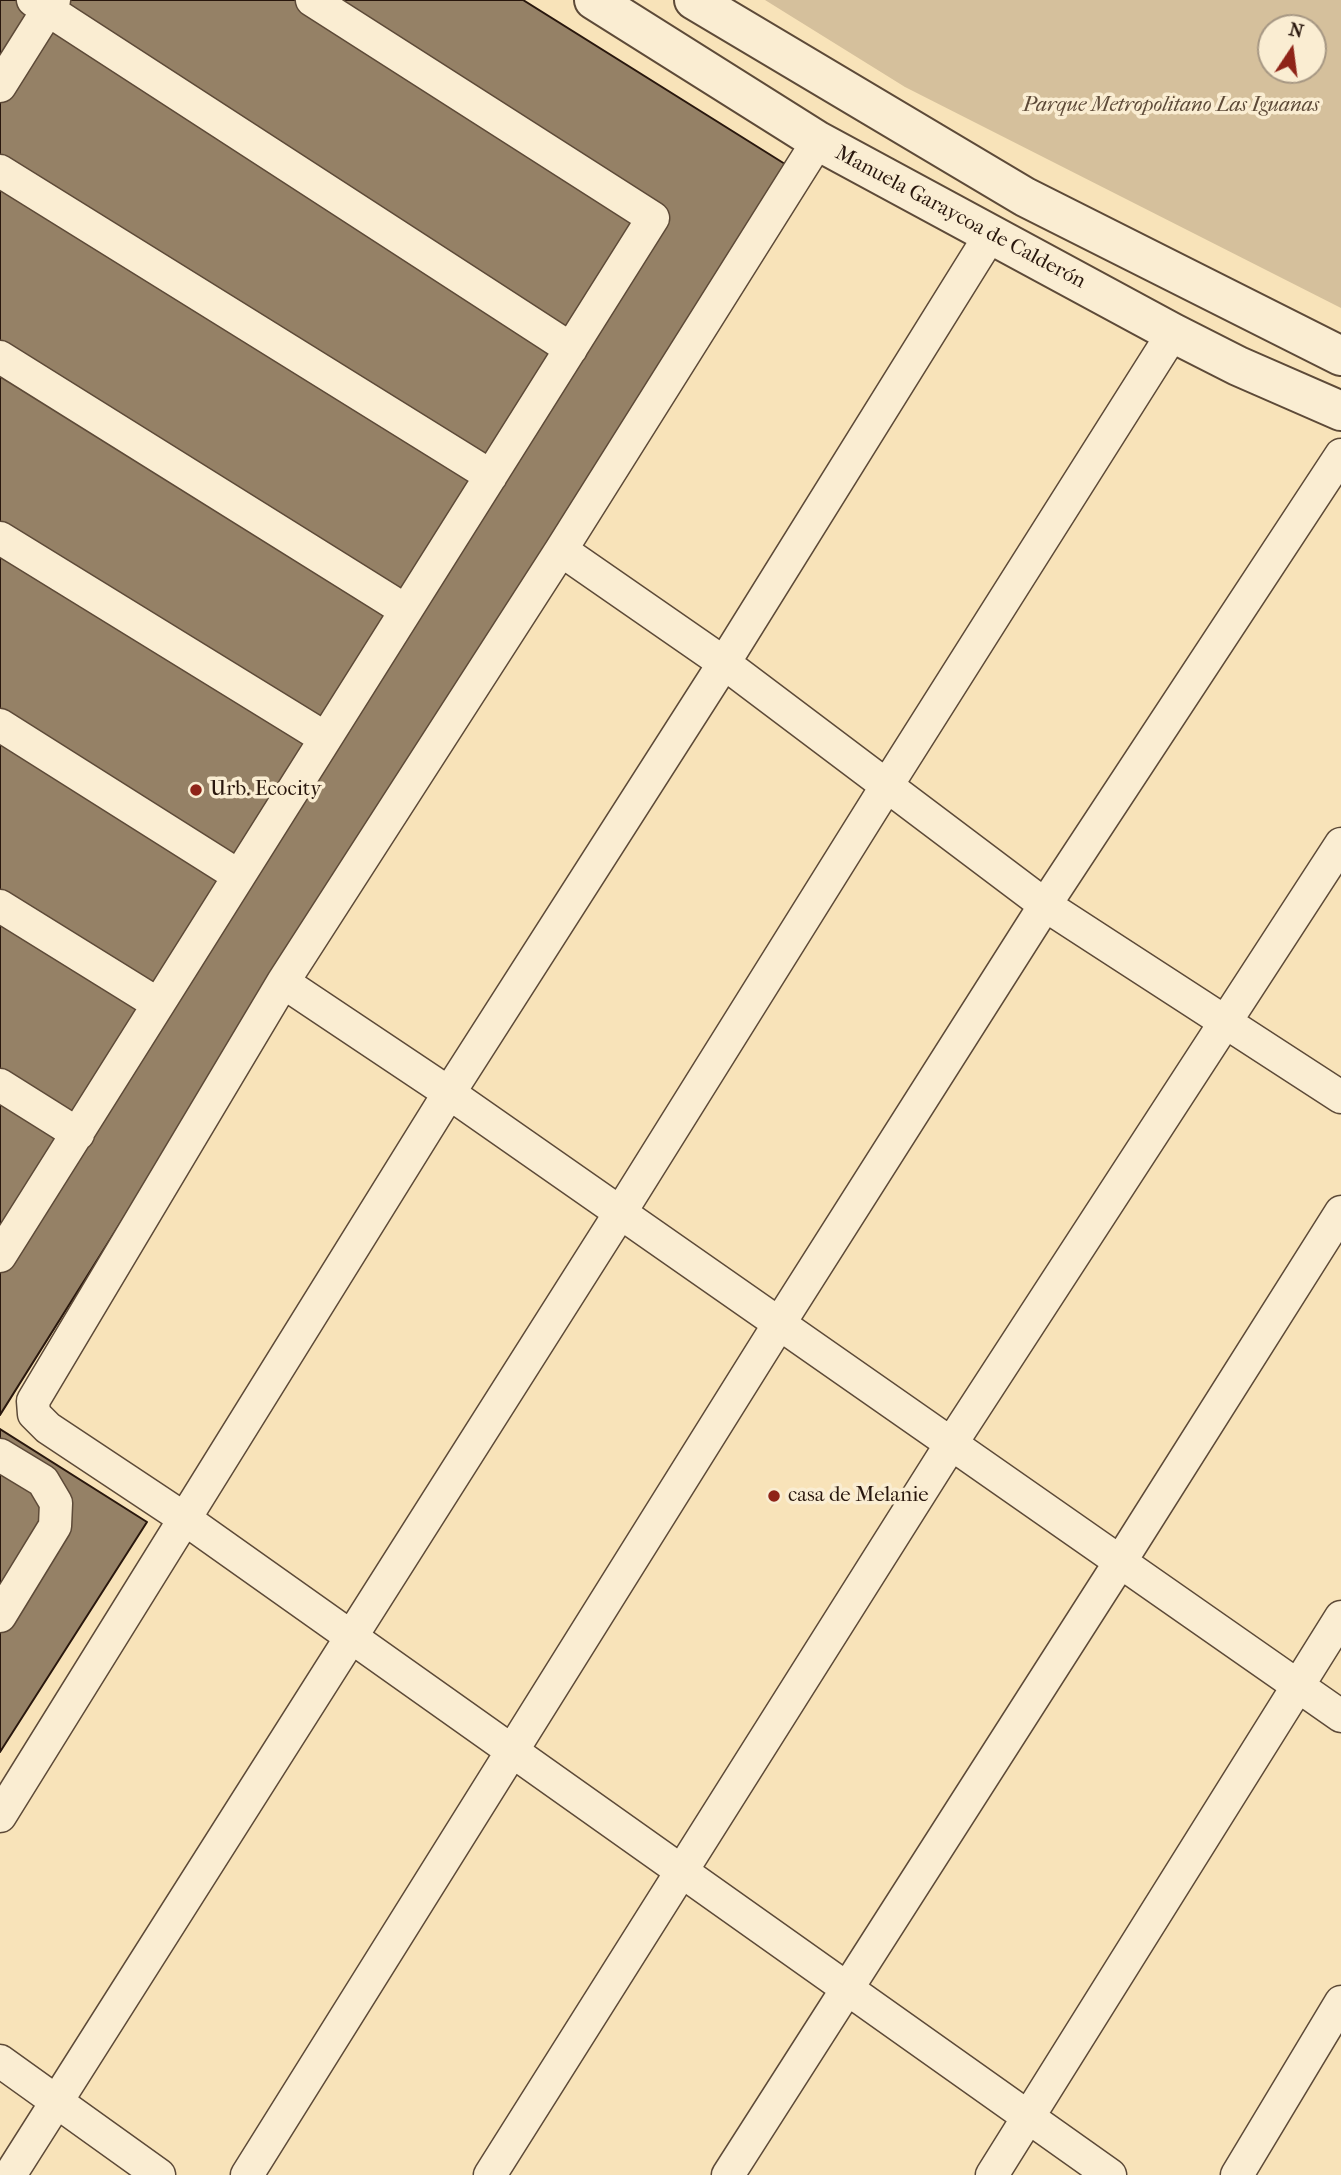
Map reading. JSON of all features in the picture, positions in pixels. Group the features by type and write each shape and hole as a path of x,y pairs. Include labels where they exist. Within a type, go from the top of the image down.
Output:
{"street":[{"path":"0,1256 653,218 312,0"},
{"name":"Manuela Garaycoa de Calderón","path":"594,0 818,141 1173,333 1238,366 1341,411"},
{"path":"694,0 1025,197 1341,356"},
{"path":"0,86 45,3 571,349"},
{"path":"818,141 561,550 283,982 33,1401 34,1414 48,1428 186,1519 1110,2175"},
{"path":"0,171 491,476"},
{"path":"0,1816 449,1093 724,663 990,234"},
{"path":"10,2175 620,1213 1173,333"},
{"path":"0,357 405,610"},
{"path":"247,2175 779,1324 1045,905 1341,455"},
{"path":"0,538 325,738"},
{"path":"561,550 724,663 1045,905 1341,1097"},
{"path":"0,725 239,876"},
{"path":"490,2175 951,1444 1341,844"},
{"path":"0,906 158,1004"},
{"path":"283,982 449,1093 1341,1716"},
{"path":"0,1085 78,1134"},
{"path":"728,2175 1341,1212"},
{"path":"0,1455 43,1481 57,1503 55,1526 0,1616"},
{"path":"992,2175 1341,1617"},
{"path":"1237,2175 1341,2002"},
{"path":"0,2061 159,2175"}],"green space":[{"name":"Parque Metropolitano Las Iguanas","path":"765,0 1341,0 1341,308 905,87"}],"building":[{"name":"Urb. Ecocity","path":"0,0 523,0 785,164 0,1415"},
{"path":"0,1429 147,1522 0,1752"}],"place":[{"name":"Urb. Ecocity","path":"196,790"},
{"name":"casa de Melanie","path":"774,1496"}]}
